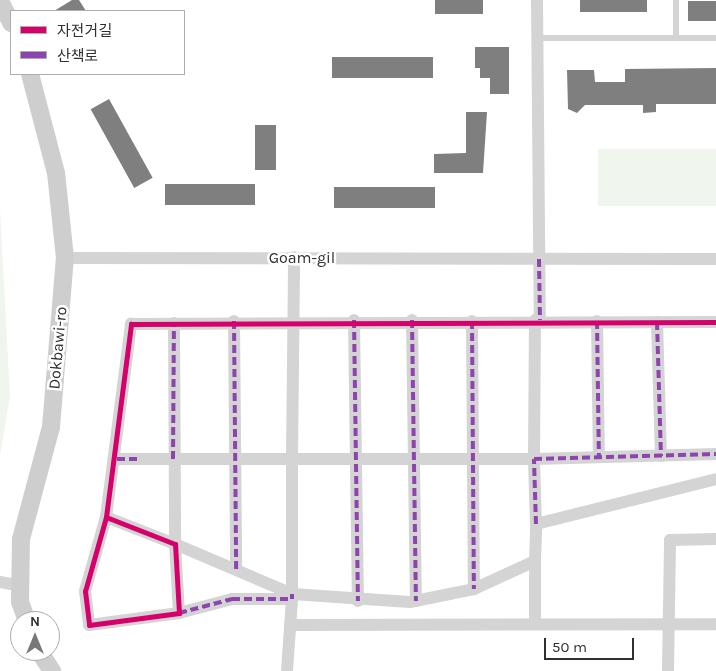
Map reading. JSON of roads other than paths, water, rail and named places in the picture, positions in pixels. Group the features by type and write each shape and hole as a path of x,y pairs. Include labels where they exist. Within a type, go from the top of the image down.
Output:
{"main road":[{"path":"0,1 10,22"},
{"name":"Dokbawi-ro","path":"25,611 20,586 20,539 51,427 65,258 56,173 30,75"}],"street":[{"path":"535,624 536,524 534,459 540,259 537,0"},
{"path":"287,671 292,596 294,257"},
{"name":"Goam-gil","path":"65,258 716,259"},
{"path":"535,561 474,588 416,601 292,596 232,599 179,613 89,625 85,591 106,517 117,459 131,324 294,320 716,322"},
{"path":"354,320 358,600"},
{"path":"412,320 416,601"},
{"path":"234,321 236,570"},
{"path":"472,321 474,588"},
{"path":"597,321 599,457"},
{"path":"174,322 175,544 179,613"},
{"path":"657,322 661,456"},
{"path":"117,459 534,459 716,454"},
{"path":"536,524 716,479"},
{"path":"106,517 175,544 292,596"},
{"path":"668,671 665,624 670,540 716,539"},
{"path":"0,582 20,586"},
{"path":"290,625 716,624"}],"lane":[{"path":"676,0 676,37"},
{"path":"537,38 716,38"}]}
